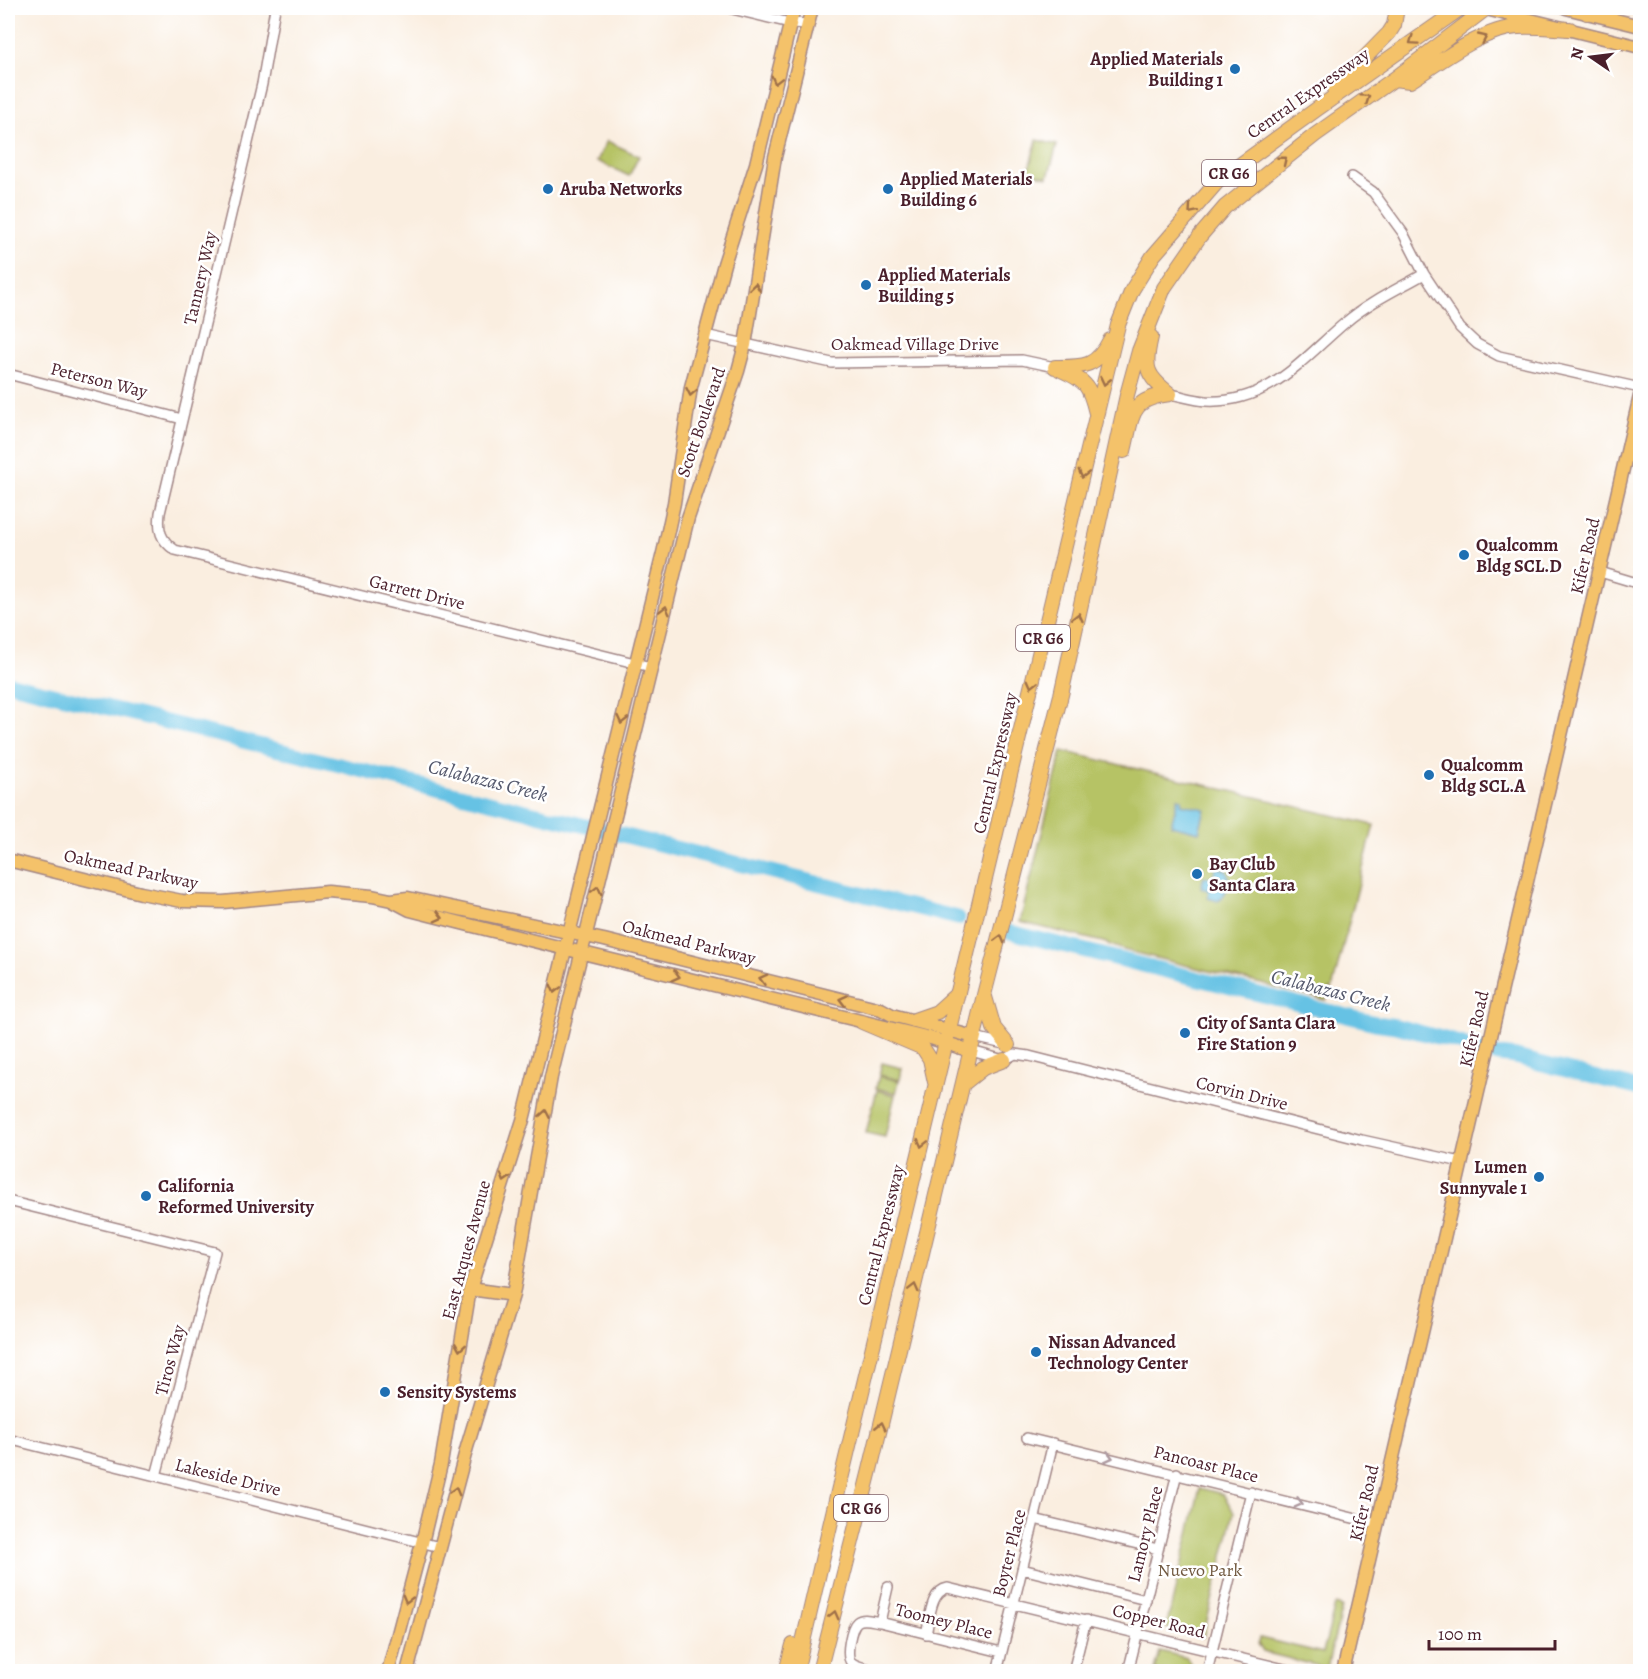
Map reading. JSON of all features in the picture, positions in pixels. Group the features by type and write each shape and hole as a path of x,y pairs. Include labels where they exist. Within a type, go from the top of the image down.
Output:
{"highway":[{"path":"1317,108 1381,43 1394,25 1397,8"},
{"name":"Central Expressway","path":"796,1671 1118,325 1132,290 1153,256 1219,180 1317,108 1461,8"},
{"name":"Central Expressway","path":"819,1671 870,1470 984,995 1048,748 1138,351 1164,288 1200,236 1225,207 1339,117 1394,79 1485,8"},
{"path":"1394,79 1410,81 1475,41 1498,31 1517,27 1570,29"},
{"path":"1170,394 1148,372 1149,345 1155,321 1200,236"},
{"path":"1055,367 1081,366 1096,361 1118,325"},
{"path":"1055,367 1085,382 1091,393 1097,417"},
{"path":"1097,535 1107,516 1136,409 1148,398 1170,394"},
{"path":"914,1020 937,1012 958,993"},
{"path":"963,1084 983,1068 1009,1053 994,1028 984,995"},
{"path":"862,1022 923,1048 930,1059 936,1086"},
{"path":"786,1671 822,1528 836,1500"},
{"path":"609,1671 629,1669 639,1671"}],"main road":[{"name":"Scott Boulevard","path":"593,841 674,503 692,387 724,264 756,164 794,8"},
{"name":"Scott Boulevard","path":"586,936 688,518 745,345 775,157 812,8"},
{"path":"1485,8 1641,47"},
{"path":"1566,8 1586,10 1641,26"},
{"name":"Kifer Road","path":"1343,1671 1641,396"},
{"name":"East Arques Avenue","path":"388,1671 441,1464 470,1289 523,1120 593,841"},
{"name":"Oakmead Parkway","path":"8,860 121,889 182,901 232,902 328,892 361,894 391,900 410,910 862,1022 947,1036 975,1037"},
{"name":"Oakmead Parkway","path":"391,900 408,898 506,917 881,1009 892,1015 914,1020 971,1051"},
{"path":"407,1671 469,1440 513,1295 551,1077 586,936"},
{"path":"470,1289 513,1295"}],"street":[{"name":"Tannery Way","path":"175,550 162,539 159,523 262,84 275,8"},
{"path":"728,8 790,23 808,24"},
{"path":"1352,177 1373,192 1403,232 1424,274 1460,328 1477,344 1499,356 1641,388"},
{"path":"1170,394 1205,401 1246,396 1269,387 1290,373 1354,316 1424,274"},
{"name":"Oakmead Village Drive","path":"705,335 832,363 1022,360 1055,367"},
{"name":"Peterson Way","path":"8,374 182,419"},
{"name":"Garrett Drive","path":"175,550 651,667"},
{"path":"1600,572 1641,584"},
{"name":"Corvin Drive","path":"975,1037 1009,1053"},
{"name":"Corvin Drive","path":"971,1051 1009,1053 1362,1140 1461,1162"},
{"name":"Tiros Way","path":"8,1201 215,1252 156,1476"},
{"name":"Pancoast Place","path":"1027,1438 1177,1473 1377,1524"},
{"name":"Lakeside Drive","path":"8,1439 440,1547"},
{"name":"Boyter Place","path":"997,1671 1053,1443"},
{"name":"Lamory Place","path":"1128,1671 1177,1473"},
{"path":"1207,1671 1251,1492"},
{"path":"1034,1519 1158,1549"},
{"path":"1022,1569 1146,1600"},
{"name":"Toomey Place","path":"880,1622 888,1587"},
{"name":"Copper Road","path":"926,1634 935,1598 943,1589 954,1589 1297,1671"},
{"name":"Toomey Place","path":"882,1671 851,1662 848,1652 856,1622 865,1619 880,1622 1001,1652"},
{"path":"1073,1671 1086,1620"}],"green space":[{"path":"1037,140 1057,145 1048,177 1028,172"},
{"path":"607,141 639,156 629,176 597,161"},
{"name":"Bay Club Santa Clara","path":"1062,751 1374,825 1332,989 1329,989 1326,1000 1020,922"},
{"path":"882,1063 902,1068 900,1080 879,1075"},
{"path":"879,1076 899,1081 896,1093 876,1088"},
{"path":"877,1090 895,1095 885,1137 866,1133"},
{"name":"Nuevo Park","path":"1200,1488 1223,1494 1234,1512 1203,1637 1166,1628"},
{"path":"1335,1605 1342,1607 1327,1668 1263,1652 1258,1644 1260,1638 1323,1653"},
{"path":"1160,1651 1187,1658 1194,1671 1155,1671"}],"water":[{"path":"1178,798 1182,799 1181,804 1205,809 1199,832 1171,825"},
{"path":"1216,867 1226,870 1229,878 1227,890 1218,901 1208,898 1209,891 1201,887 1204,877 1213,877"}],"waterway":[{"name":"Calabazas Creek","path":"8,683 958,918"},
{"name":"Calabazas Creek","path":"1010,932 1375,1023 1396,1026 1460,1043 1477,1050 1516,1057 1640,1089"}],"place":[{"name":"Applied Materials Building 1","path":"1235,69"},
{"name":"Aruba Networks","path":"548,189"},
{"name":"Applied Materials Building 6","path":"888,189"},
{"name":"Applied Materials Building 5","path":"866,285"},
{"name":"Qualcomm Bldg SCL.D","path":"1464,555"},
{"name":"Qualcomm Bldg SCL.A","path":"1429,775"},
{"name":"Bay Club Santa Clara","path":"1197,874"},
{"name":"City of Santa Clara Fire Station 9","path":"1185,1033"},
{"name":"Lumen Sunnyvale 1","path":"1539,1177"},
{"name":"California Reformed University","path":"146,1196"},
{"name":"Nissan Advanced Technology Center","path":"1036,1352"},
{"name":"Sensity Systems","path":"385,1392"}]}
